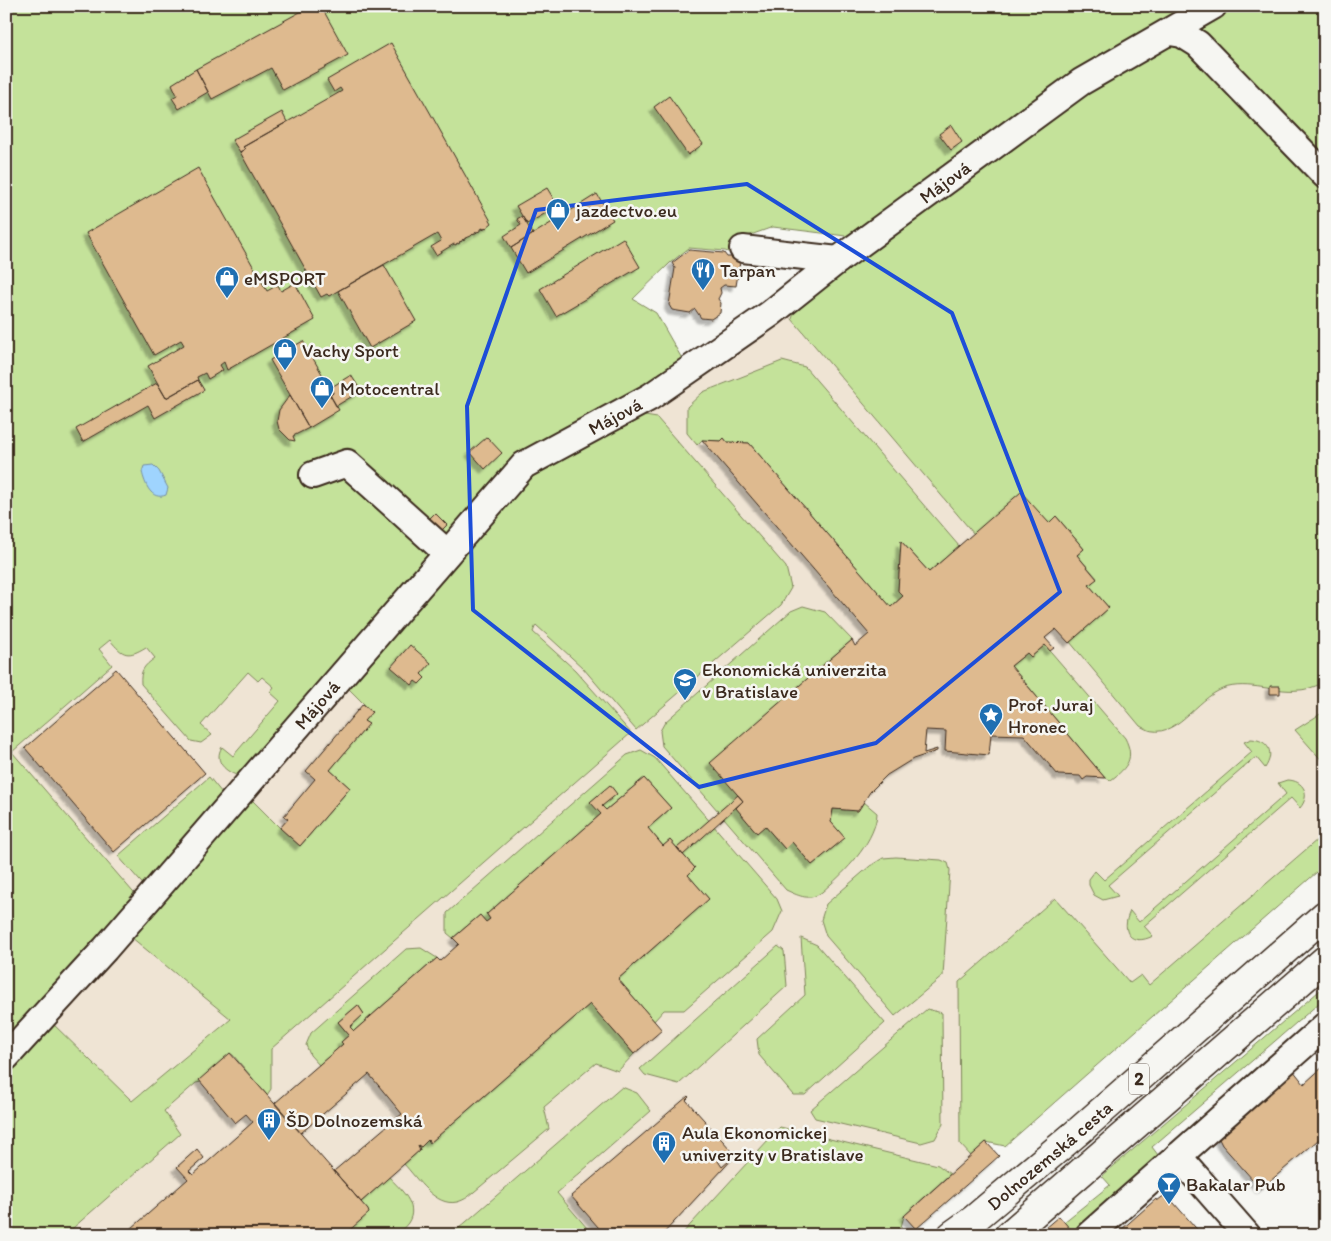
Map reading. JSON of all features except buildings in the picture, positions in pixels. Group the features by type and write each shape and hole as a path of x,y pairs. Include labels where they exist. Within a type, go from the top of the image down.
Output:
{"main road":[{"name":"Dolnozemská cesta","path":"952,1235 973,1220 1080,1130 1325,916"},
{"name":"Dolnozemská cesta","path":"1009,1235 1325,960"}],"street":[{"name":"Májová","path":"6,1057 105,948 524,466 650,397 770,314 838,260 1081,82 1213,6"},
{"path":"1170,32 1182,34 1198,44 1325,175"},
{"path":"743,249 838,260"},
{"path":"313,475 348,463 447,553"},
{"path":"1089,1235 1325,1026"},
{"path":"1178,1156 1246,1235"}],"highlighted area":[{"path":"747,184 952,313 1060,592 876,743 699,787 473,610 467,406 536,210"}],"shaded area":[{"name":"Ekonomická univerzita v Bratislave","path":"800,296 1325,532 1325,865 1005,1146 986,1143 904,1216 901,1227 892,1235 6,1235 6,1069 11,770 6,722 99,626 405,622 548,460"}],"green space":[{"path":"6,6 1325,6 1325,683 1299,690 1279,690 1247,686 1227,687 1208,697 1181,721 1171,727 1162,731 1151,731 1140,726 1070,642 1109,608 1089,585 1097,578 1077,555 1084,549 1057,517 1049,523 974,534 792,319 800,296 970,152 846,236 773,227 745,237 742,256 725,251 689,248 670,263 633,299 656,313 685,364 515,460 240,776 222,766 219,757 220,752 222,747 233,756 280,701 270,692 274,687 262,677 258,681 248,672 201,725 212,735 201,743 191,741 141,684 141,675 144,669 155,658 146,647 135,653 126,654 110,640 99,649 112,665 12,752 139,899 6,1046"},
{"path":"782,361 805,367 959,546 929,572 901,541 898,590 903,596 891,607 749,443 727,442 724,438 721,441 702,440 697,445 687,433 687,407 703,392"},
{"path":"639,415 657,418 786,567 791,588 781,605 636,730 583,668 536,625 533,632 575,670 631,733 271,1049 271,1089 267,1095 230,1053 201,1082 196,1083 164,1111 180,1134 65,1235 10,1235 6,1223 6,1069 49,1020 132,1101 231,1019 126,933 248,796 300,846 350,788 330,770 368,724 364,721 371,711 345,685 548,460"},
{"path":"803,606 825,612 852,640 758,722 743,801 736,808 757,832 765,826 785,849 792,842 812,865 844,838 831,822 833,809 858,811 864,802 877,813 872,833 867,843 853,861 822,892 811,897 798,895 786,890 662,746 660,731 665,722 791,611"},
{"path":"1045,645 1125,738 1129,751 1128,762 1122,771 1111,780 1105,778 1011,666 1027,653 1031,657"},
{"path":"1325,711 1325,764 1295,730"},
{"path":"1251,739 1262,742 1270,752 1265,768 1256,757 1108,885 1118,896 1103,900 1094,895 1089,885 1089,879 1095,871 1104,880 1252,752 1244,742"},
{"path":"641,750 655,758 777,899 782,911 773,932 684,1010 664,1010 654,1021 618,979 709,899 688,875 695,868 670,840 663,846 648,828 671,808 644,778 606,810 602,807 598,810 601,814 486,913 490,919 486,922 480,915 453,938 447,933 447,913 627,755"},
{"path":"209,777 222,793 223,800 147,889 118,856"},
{"path":"1287,780 1298,783 1304,789 1305,798 1300,808 1291,798 1144,926 1153,936 1139,940 1130,936 1126,925 1130,911 1139,922 1286,794 1278,783"},
{"path":"1325,833 1325,865 1005,1146 986,1142 971,1156 960,1144 959,982 1055,898 1130,983 1141,975 1149,985"},
{"path":"883,858 941,860 948,863 950,870 943,976 895,1016 826,936 821,920 826,904 870,866"},
{"path":"801,938 817,945 885,1023 805,1095 793,1095 759,1055 757,1039 805,995"},
{"path":"778,946 784,951 787,986 679,1084 645,1075 640,1069"},
{"path":"421,948 437,958 354,1031 350,1027 364,1014 358,1005 338,1022 349,1035 341,1042 343,1044 319,1065 310,1055 306,1045 311,1033 406,949"},
{"path":"1325,986 1325,998 1152,1147 1161,1159 1075,1235 1065,1235 1071,1230 1064,1222 1110,1185 1102,1176"},
{"path":"590,1004 634,1054 618,1071 596,1063 544,1107 549,1129 468,1197 458,1202 449,1202 434,1196 404,1164 420,1150 418,1145 421,1147 428,1140 431,1142"},
{"path":"927,1009 942,1013 943,1124 935,1139 921,1143 815,1118 810,1110"},
{"path":"622,1087 637,1093 651,1111 557,1193 593,1235 451,1235"},
{"path":"780,1127 938,1165 950,1174 904,1216 901,1227 892,1235 681,1235"},
{"path":"389,1177 403,1192 410,1204 412,1210 408,1223 397,1235 344,1235 368,1210 361,1202"}],"water":[{"path":"153,465 159,471 168,488 166,495 156,496 145,482 142,472 144,466"}],"place":[{"name":"jazdectvo.eu","path":"558,231"},
{"name":"Tarpan","path":"703,291"},
{"name":"eMSPORT","path":"227,299"},
{"name":"Vachy Sport","path":"285,371"},
{"name":"Motocentral","path":"322,409"},
{"name":"Ekonomická univerzita v Bratislave","path":"685,701"},
{"name":"Prof. Juraj Hronec","path":"991,736"},
{"name":"ŠD Dolnozemská","path":"269,1141"},
{"name":"Aula Ekonomickej univerzity v Bratislave","path":"664,1164"},
{"name":"Bakalar Pub","path":"1169,1205"}]}
